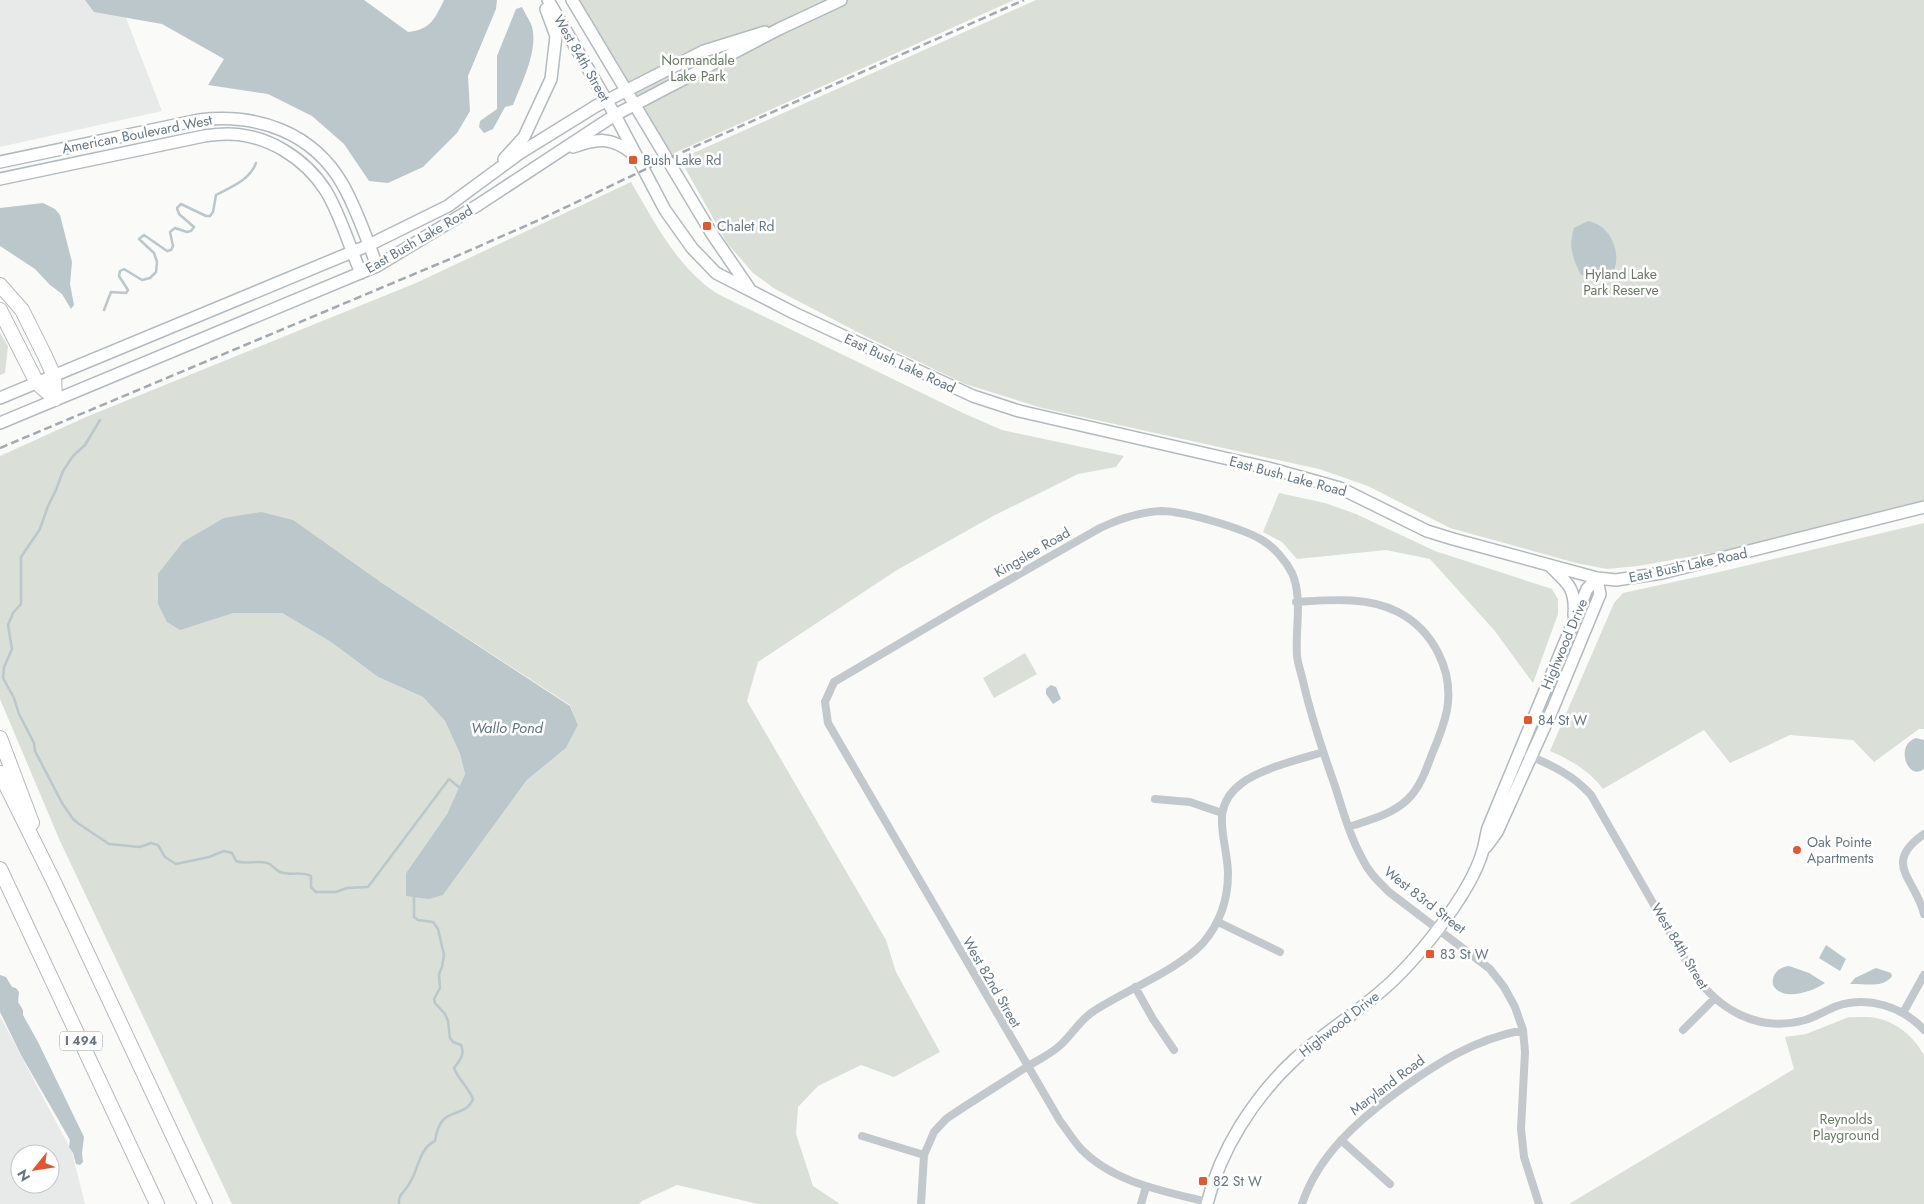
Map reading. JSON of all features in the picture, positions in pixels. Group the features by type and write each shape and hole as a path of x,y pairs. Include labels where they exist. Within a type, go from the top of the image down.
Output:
{"highway":[{"path":"0,285 22,310 54,376 55,399"},
{"path":"0,310 37,383 55,399"},
{"path":"0,738 53,880"},
{"name":"I 494","path":"0,773 53,880 205,1204"},
{"name":"I 494","path":"0,869 158,1204"}],"street":[{"path":"496,170 524,136 551,79 556,36 543,0"},
{"name":"West 84th Street","path":"548,0 615,115"},
{"name":"West 84th Street","path":"572,0 635,104"},
{"path":"615,115 750,46 779,29 841,0"},
{"name":"East Bush Lake Road","path":"0,398 369,245 448,206 496,170 627,90 704,51 746,37 779,29"},
{"name":"East Bush Lake Road","path":"635,104 712,234 750,290"},
{"name":"East Bush Lake Road","path":"0,423 377,266 478,205 615,115 665,210 692,248 716,273 768,301 973,396 1019,411 1272,469 1340,488 1426,531 1597,578 1616,580 1662,573 1924,507"},
{"name":"American Boulevard West","path":"0,162 200,120 241,118 263,123 282,130 300,140 330,166 352,202 377,266"},
{"name":"American Boulevard West","path":"0,179 204,136 244,135 269,143 289,153 316,178 335,209 361,273"},
{"path":"553,154 590,141 600,140 620,144 637,157"},
{"name":"Kingslee Road","path":"825,702 834,682 958,609 1119,519 1147,513 1183,513 1251,534 1264,541 1275,551"},
{"name":"West 83rd Street","path":"1275,551 1292,572 1296,585 1297,656 1307,701 1349,827 1363,861 1374,878 1389,892 1490,969 1504,987 1515,1007 1523,1030 1525,1052 1521,1129 1524,1157 1539,1204"},
{"path":"1548,564 1567,582 1571,589 1575,605 1574,621"},
{"name":"Highwood Drive","path":"1207,1203 1231,1143 1249,1113 1295,1059 1381,992 1408,964 1438,928 1472,877 1483,850 1488,828 1587,589 1597,578"},
{"name":"Highwood Drive","path":"1483,850 1497,832 1532,757 1600,594 1597,578"},
{"path":"1296,602 1361,602 1380,605 1398,612 1415,622 1428,636 1438,652 1446,671 1448,690 1447,710 1442,729 1417,788 1408,800 1395,809 1349,827"},
{"name":"West 82nd Street","path":"825,702 828,723 1060,1121 1082,1149 1106,1168 1146,1187 1207,1203"},
{"path":"920,1204 924,1155 934,1132 946,1119 1058,1047 1089,1014 1189,956 1203,943 1218,922 1228,891 1228,872 1222,834 1222,813 1232,792 1255,775 1323,752"},
{"name":"West 84th Street","path":"1519,752 1568,774 1581,783 1592,795 1693,973 1714,998 1732,1012 1768,1022 1786,1023 1805,1020 1851,1003 1867,1002 1882,1004 1903,1013 1924,1030"},
{"path":"1155,799 1190,802 1222,813"},
{"path":"1924,834 1911,842 1903,858 1903,866 1905,875 1922,904 1924,914"},
{"path":"1218,922 1280,952"},
{"path":"1903,1013 1924,975"},
{"path":"1135,987 1153,1019 1174,1050"},
{"path":"1683,1030 1714,998"},
{"name":"Maryland Road","path":"1302,1204 1318,1171 1341,1140 1353,1126 1375,1108 1431,1067 1476,1044 1523,1030"},
{"path":"862,1136 924,1155"},
{"path":"1341,1140 1390,1184"},
{"path":"1141,1204 1146,1187"}],"shaded area":[{"path":"0,0 119,0 162,111 0,147"},
{"path":"0,1016 72,1152 85,1204 0,1204"}],"green space":[{"name":"Normandale Lake Park","path":"578,0 1014,0 670,155 619,65"},
{"name":"Hyland Lake Park Reserve","path":"1036,0 1924,0 1924,500 1734,549 1638,566 1607,569 1576,563 1450,528 1368,486 1319,469 1042,408 965,384 869,338 775,289 753,273 727,243 680,159"},
{"path":"631,182 663,236 682,262 704,284 719,294 963,413 1002,430 1124,456 1116,467 1078,474 993,516 897,570 758,662 747,701 886,940 896,972 940,1052 894,1077 861,1065 818,1086 798,1107 796,1134 813,1186 840,1204 758,1204 677,1185 639,1204 232,1204 60,841 0,699 0,456 86,417 416,283","holes":["379,581 570,705 578,725 566,748 527,780 443,895 406,873 447,814 465,774 460,754 445,721 423,697 378,677 331,642 282,613 233,613"]},
{"path":"0,333 8,346 5,373 0,375"},
{"path":"1279,493 1325,503 1356,514 1435,551 1552,589 1558,599 1558,614 1533,683 1494,630 1430,559 1386,550 1297,559 1282,542 1263,532"},
{"path":"1924,523 1924,729 1919,729 1874,762 1853,740 1790,735 1730,763 1704,730 1603,789 1592,776 1579,766 1550,751 1614,603 1623,593"},
{"path":"1025,653 1037,674 994,698 983,678"},
{"name":"Reynolds Playground","path":"1849,1017 1873,1017 1891,1023 1910,1036 1924,1055 1924,1204 1569,1204 1794,1069 1785,1037 1806,1034"}],"water":[{"path":"85,0 364,0 408,32 427,26 438,13 444,0 497,0 496,9 468,76 470,111 457,133 423,167 388,183 369,181 344,144 312,116 268,94 208,85 224,59 162,24 94,12"},
{"path":"522,7 533,29 530,60 513,105 505,107 493,129 484,133 479,127 480,121 497,109 497,56 516,9"},
{"path":"43,203 55,209 60,215 72,262 70,284 74,305 71,309 62,294 50,285 35,269 0,246 0,208"},
{"path":"1588,221 1604,229 1613,243 1616,251 1616,260 1611,276 1581,275 1576,264 1571,247 1572,235 1574,228"},
{"name":"Wallo Pond","path":"261,512 293,520 379,581 570,706 578,725 566,748 527,780 443,895 429,899 406,896 406,873 447,814 465,774 460,754 445,721 423,697 378,677 331,642 282,613 233,613 180,630 167,622 158,604 158,574 183,542 224,518"},
{"path":"1051,685 1056,687 1061,699 1053,704 1046,694 1046,689"},
{"path":"1916,738 1924,740 1924,769 1918,772 1913,771 1909,767 1905,754 1909,742"},
{"path":"1826,945 1846,959 1840,971 1819,958"},
{"path":"1789,966 1809,973 1825,983 1813,990 1797,994 1783,993 1773,985 1773,978 1779,970"},
{"path":"1876,968 1891,973 1892,976 1884,983 1850,984 1855,978"},
{"path":"0,975 6,977 12,987 16,988 19,992 18,1002 23,1010 23,1015 84,1137 83,1162 80,1165 76,1164 69,1147 70,1140 21,1055 0,1012"}],"waterway":[{"path":"104,310 111,292 126,293 128,290 119,276 120,271 124,269 142,280 150,278 156,272 157,262 154,253 139,239 144,235 167,251 171,250 173,246 170,232 175,228 187,232 191,231 194,227 179,214 177,208 181,204 206,216 210,216 213,212 216,195 245,178 256,163"},
{"path":"100,420 85,445 73,456 63,471 40,529 21,557 21,604 13,613 8,625 12,649 4,667 3,678 34,743 35,751 62,803 73,819 109,844 140,847 151,843 158,845 165,857 176,864 209,857 224,851 232,853 236,861 248,863 263,862 284,873 311,876 311,887 316,892 336,892 347,888 368,887 449,779 460,788"},
{"path":"399,1204 401,1195 412,1178 422,1154 435,1141 442,1121 448,1116 468,1107 473,1099 454,1068 462,1055 461,1045 453,1042 450,1038 448,1021 434,999 440,988 439,974 444,955 438,929 433,922 418,920 414,917 414,896"}],"railway":[{"path":"0,448 450,259 539,220 667,159 1024,0"}],"place":[{"name":"Bush Lake Rd","path":"633,160"},
{"name":"Chalet Rd","path":"707,226"},
{"name":"84 St W","path":"1528,720"},
{"name":"Oak Pointe Apartments","path":"1797,850"},
{"name":"83 St W","path":"1430,954"},
{"name":"82 St W","path":"1203,1181"}]}
